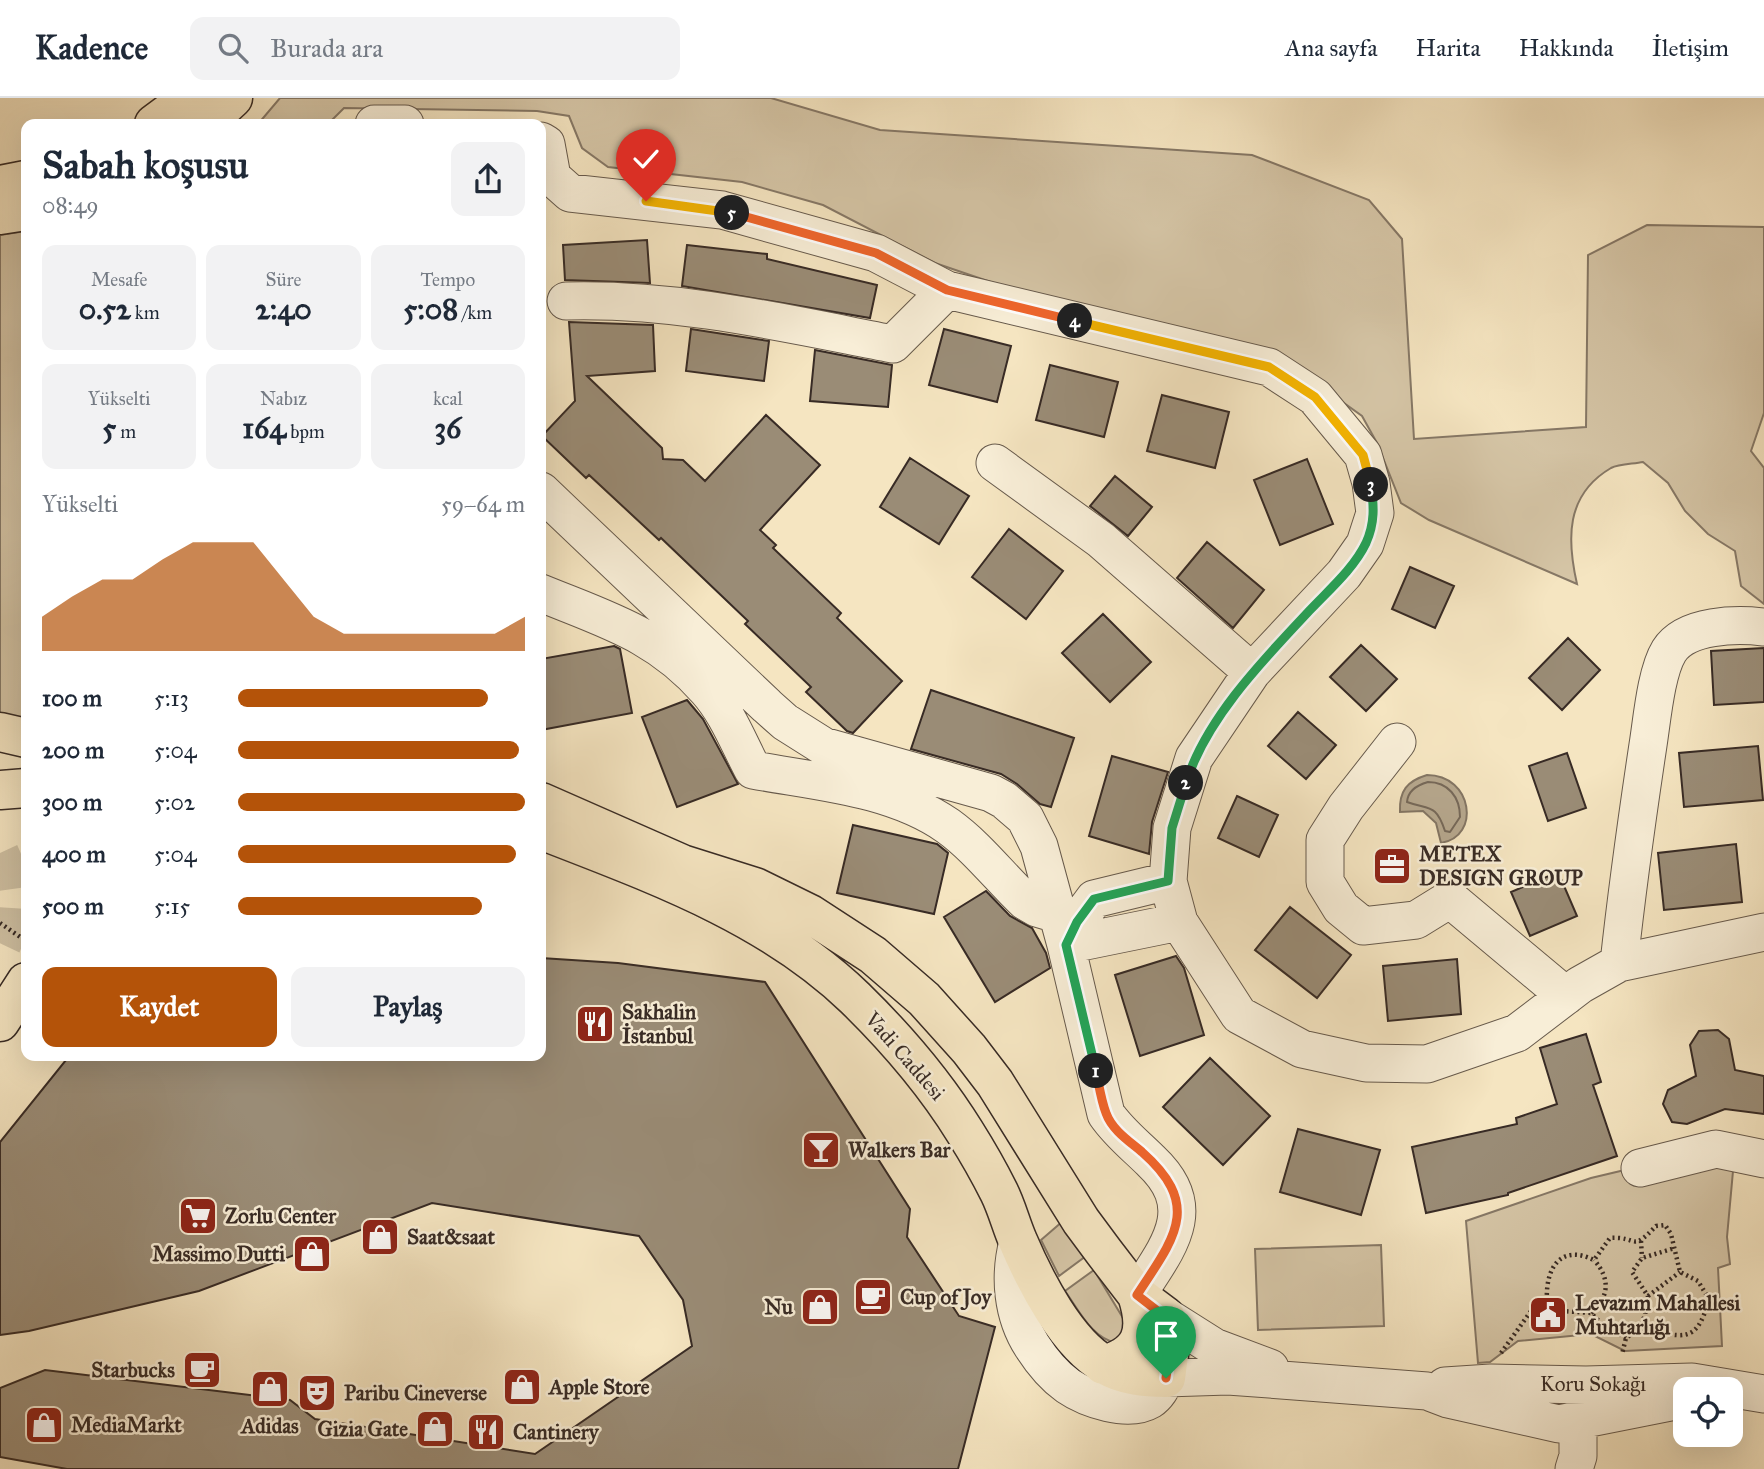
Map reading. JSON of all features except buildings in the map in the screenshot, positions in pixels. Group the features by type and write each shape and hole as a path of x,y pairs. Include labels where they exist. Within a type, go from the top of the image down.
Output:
{"main road":[{"path":"161,119 188,98"},
{"path":"210,119 233,98"},
{"path":"0,185 21,181"},
{"path":"0,215 21,212"},
{"path":"0,732 21,737"},
{"path":"546,804 682,864 755,887 810,914 873,956 924,999 970,1049 995,1083 1081,1221 1151,1305 1171,1339 1166,1378"},
{"name":"Vadi Caddesi","path":"546,832 618,860 721,906 765,928 810,958 904,1048 936,1087 999,1193 1018,1242 1045,1295 1082,1348 1103,1365 1123,1374 1166,1378"},
{"path":"0,1022 21,990"},
{"path":"1103,1365 1124,1359 1136,1346 1142,1325 1142,1311 1151,1305"}],"street":[{"path":"546,144 552,177 570,193 722,210 876,253 947,290 1269,367 1315,397 1363,455 1371,483 1375,513 1366,544 1344,574 1252,672 1194,758 1172,828 1168,881 1179,922 1239,1015 1302,1049 1366,1063 1427,1064 1517,1033 1566,996 1619,963 1764,932"},
{"path":"566,301 624,300 701,307 893,344 947,290"},
{"path":"995,463 1101,540 1252,672"},
{"path":"546,496 767,706 805,736 842,753 991,793 1015,808 1033,831 1062,929 1106,1114 1117,1131 1154,1163 1173,1188 1178,1210 1174,1234 1151,1305"},
{"path":"546,595 639,632 660,647 708,691 753,770 876,794 924,812 967,841 1025,901 1062,929 1179,922"},
{"path":"1619,963 1629,875 1656,695 1668,652 1680,640 1705,630 1764,627"},
{"path":"1397,742 1346,807 1325,840 1325,882 1340,908 1363,926 1416,920 1450,899 1566,996"},
{"path":"1062,929 1077,922 1094,899 1168,881"},
{"path":"0,1037 21,1015"},
{"path":"1640,1168 1716,1149 1764,1159"},
{"path":"1018,1242 1012,1265 1018,1314 1031,1345 1049,1369 1067,1385 1083,1394 1107,1402 1134,1405 1150,1400 1160,1390 1166,1378"},
{"name":"Koru Sokağı","path":"1151,1305 1214,1347 1315,1382"},
{"name":"Koru Sokağı","path":"1166,1378 1228,1377 1427,1391 1448,1399 1559,1424 1588,1403 1692,1382 1751,1393"},
{"name":"Koru Sokağı","path":"1427,1391 1450,1384 1545,1384 1606,1413 1673,1401"},
{"path":"1541,1420 1539,1404 1545,1384"},
{"path":"1574,1469 1588,1403"}],"path":[{"path":"0,923 21,938"},
{"path":"1594,1260 1611,1238 1620,1237 1633,1243 1641,1241 1656,1226 1665,1225 1675,1248 1680,1272"},
{"path":"1588,1403 1620,1363 1626,1338 1639,1329 1645,1315 1648,1296 1633,1272 1642,1258 1641,1241"},
{"path":"1642,1258 1675,1248"},
{"path":"1547,1302 1546,1283 1550,1269 1561,1258 1584,1255 1601,1267 1608,1287 1602,1303 1591,1314"},
{"path":"1648,1296 1680,1272"},
{"path":"1639,1329 1686,1335 1696,1332 1709,1299 1698,1281 1680,1272"},
{"path":"1547,1302 1562,1311 1591,1314 1604,1326 1626,1338"},
{"path":"1491,1382 1493,1363 1531,1311 1547,1302"}],"shaded area":[{"path":"280,98 771,98 880,130 1252,155 1369,200 1402,239 1414,439 1586,427 1588,255 1647,225 1764,227 1764,413 1751,451 1764,468 1764,604 1741,586 1735,551 1708,534 1685,511 1668,483 1643,462 1611,468 1596,479 1577,505 1571,535 1577,584 1429,520 1401,503 1377,443 1362,416 1281,358 1017,291 935,263 823,205 742,182 608,167 582,148 569,116 537,111 344,108 333,119 262,119"},
{"path":"21,232 21,725 0,720 0,235"},
{"path":"1709,1156 1733,1171 1727,1237 1730,1264 1718,1268 1722,1346 1625,1351 1591,1334 1518,1341 1490,1362 1478,1363 1466,1221 1591,1178 1650,1164"},
{"path":"1063,1221 1086,1256 1059,1276 1041,1240"},
{"path":"1381,1245 1384,1326 1258,1330 1255,1249"},
{"path":"1094,1270 1129,1328 1117,1343 1093,1330 1065,1291"}],"water":[{"path":"1427,775 1442,778 1454,785 1462,795 1466,807 1462,830 1454,838 1441,843 1436,823 1423,811 1400,812 1401,798 1406,788 1414,780"}],"tunnel":[{"path":"0,853 12,890 12,913 0,949"}],"place":[{"name":"METEX DESIGN GROUP","path":"1392,866"},
{"name":"Sakhalin İstanbul","path":"595,1024"},
{"name":"Walkers Bar","path":"821,1150"},
{"name":"Zorlu Center","path":"198,1216"},
{"name":"Saat&saat","path":"380,1237"},
{"name":"Massimo Dutti","path":"312,1254"},
{"name":"Cup of Joy","path":"873,1297"},
{"name":"Nu","path":"820,1307"},
{"name":"Levazım Mahallesi Muhtarlığı","path":"1548,1315"},
{"name":"Starbucks","path":"202,1370"},
{"name":"Apple Store","path":"522,1387"},
{"name":"Adidas","path":"270,1389"},
{"name":"Paribu Cineverse","path":"317,1393"},
{"name":"MediaMarkt","path":"44,1425"},
{"name":"Gizia Gate","path":"435,1429"},
{"name":"Cantinery","path":"486,1432"}],"route":[{"path":"646,201 722,210 876,253 947,290 1269,367 1315,397 1363,455 1371,483 1375,513 1366,544 1344,574 1252,672 1194,758 1172,828 1168,881 1094,899 1077,922 1066,945 1106,1114 1117,1131 1154,1163 1173,1188 1178,1210 1174,1234 1137,1295 1164,1316 1171,1339 1166,1378"}]}
